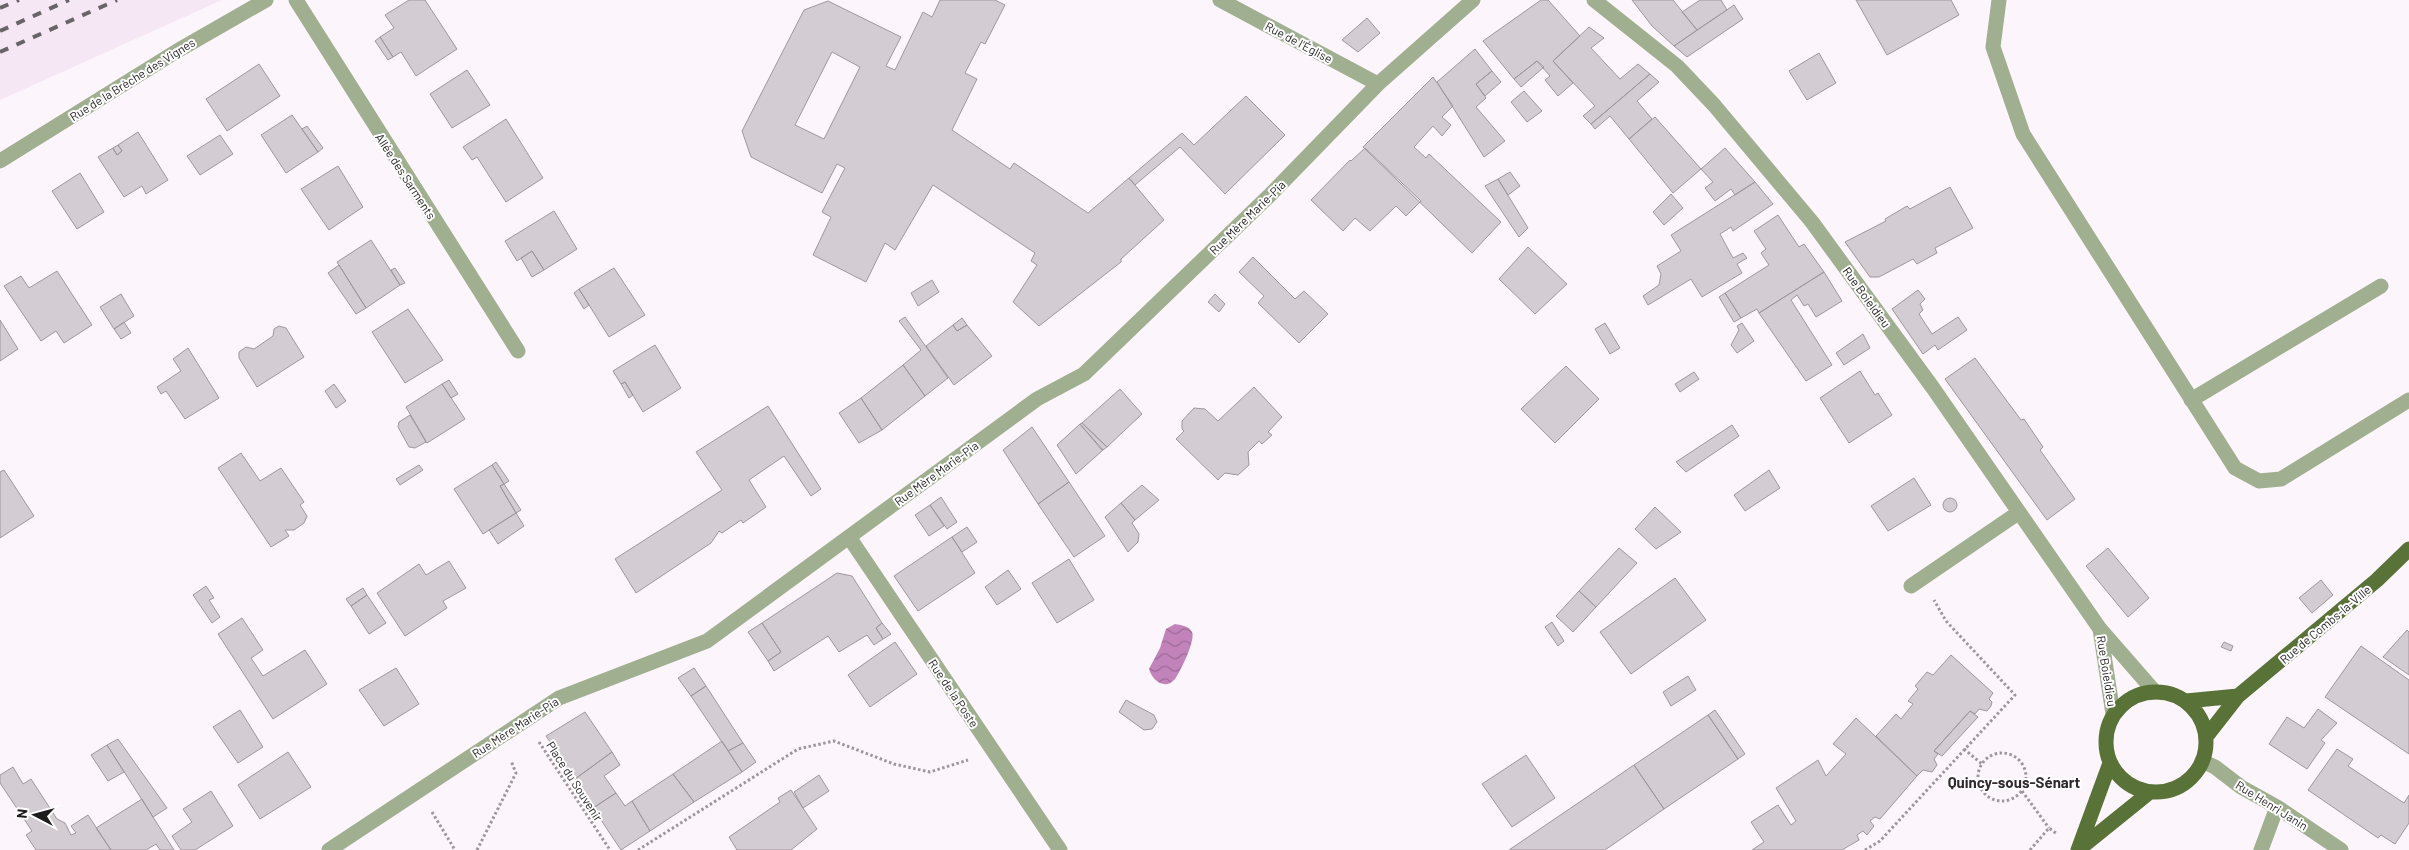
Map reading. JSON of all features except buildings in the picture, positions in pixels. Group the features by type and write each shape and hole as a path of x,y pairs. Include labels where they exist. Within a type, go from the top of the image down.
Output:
{"main road":[{"name":"Rue de Combs-la-Ville","path":"2206,737 2238,696 2377,580 2409,549"},
{"path":"2155,692 2171,694 2186,701 2197,713 2206,737 2202,761 2194,775 2182,786 2166,792 2150,792 2134,788 2120,777 2110,763 2105,746 2106,730 2113,714 2125,702 2139,694 2155,692"},
{"path":"2186,701 2238,696"},
{"path":"2078,850 2110,763"},
{"path":"2078,850 2150,792"}],"street":[{"name":"Rue de la Brèche des Vignes","path":"0,161 177,51 266,0"},
{"name":"Allée des Sarments","path":"296,0 518,351"},
{"name":"Rue de l'Église","path":"1220,0 1378,84"},
{"name":"Rue Mère Marie-Pia","path":"329,850 559,698 708,640 1036,400 1084,374 1269,196 1378,84 1472,0"},
{"name":"Rue Boieldieu","path":"1594,0 1677,66 1714,106 1812,222 1933,388 2100,629 2155,692"},
{"path":"1999,0 1994,47 2023,134 2235,468 2259,481 2282,479 2409,400"},
{"path":"2191,400 2381,286"},
{"path":"1916,582 2018,513"},
{"name":"Rue de la Poste","path":"849,537 1060,850"},
{"name":"Rue Boieldieu","path":"2100,629 2113,714"},
{"name":"Rue Henri Janin","path":"2202,761 2215,767 2241,787 2277,807 2341,850"},
{"path":"2261,850 2277,807"}],"path":[{"path":"1865,850 1880,841 2015,695 1946,621 1916,582"},
{"name":"Place du Souvenir","path":"525,721 610,850"},
{"path":"477,850 516,773 502,736"},
{"path":"638,850 798,748 834,741 894,764 930,772 994,752"},
{"path":"1964,750 1982,764"},
{"path":"2001,752 2016,756 2022,762 2026,776 2022,791 2009,800 2000,801 1985,794 1978,780 1982,764 1993,754 2001,752"},
{"path":"420,790 455,850"},
{"path":"2022,791 2049,828"}],"shaded area":[{"path":"0,0 222,0 0,100"}],"water":[{"path":"1175,624 1185,626 1191,630 1192,642 1175,679 1167,684 1163,684 1153,677 1149,669 1160,648 1166,629"}],"railway":[{"path":"0,8 19,0"},
{"path":"0,31 69,0"},
{"path":"0,52 117,0"}],"district":[{"name":"Quincy-sous-Sénart","path":"2014,782"}]}
